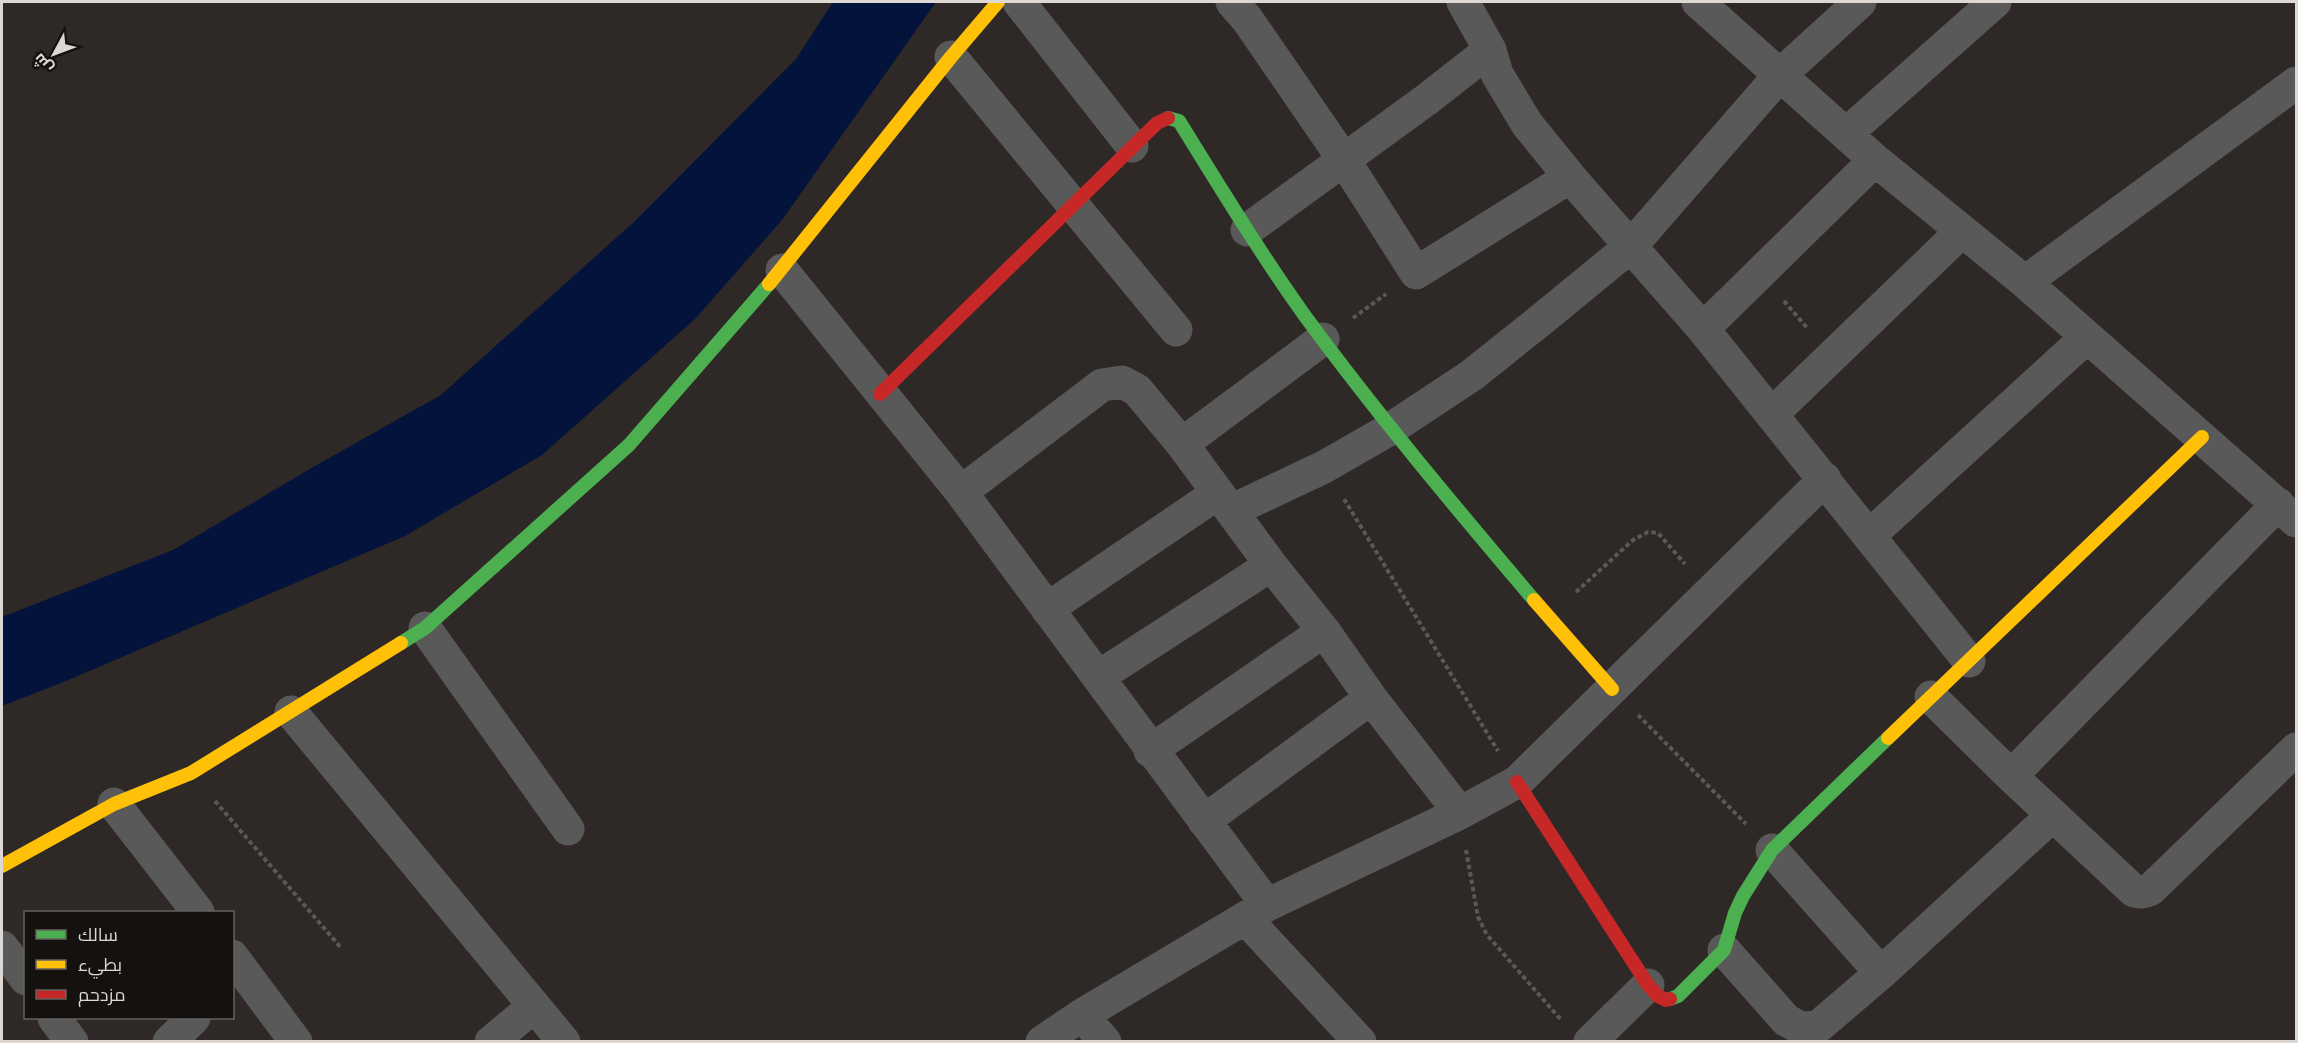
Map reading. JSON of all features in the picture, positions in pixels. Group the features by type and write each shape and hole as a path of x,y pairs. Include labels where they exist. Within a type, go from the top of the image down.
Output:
{"street":[{"path":"2,866 114,804 191,773 425,628 629,445 782,270 951,57 998,2"},
{"path":"1019,2 1132,146"},
{"path":"1232,2 1247,18 1344,160 1416,273 1570,177"},
{"path":"1463,2 1490,50 1497,74 1506,92 1527,124 1570,177 1703,329 1969,661"},
{"path":"1698,2 1875,160 2025,282 2288,513 2011,776"},
{"path":"1047,609 1224,502 1324,467 1392,428 1472,375 1631,246 1779,76 1860,2"},
{"path":"1846,134 1995,2"},
{"path":"1247,230 1426,100 1490,50"},
{"path":"951,57 1176,330"},
{"path":"2025,282 2296,83"},
{"path":"880,394 1072,203 1157,123 1169,117 1179,120 1247,230 1323,339 1392,428 1612,689"},
{"path":"1703,329 1875,160"},
{"path":"1772,414 1962,231"},
{"path":"782,270 961,492 1150,751 1204,820 1256,911 1360,1041"},
{"path":"1870,535 2087,337"},
{"path":"1182,444 1323,339"},
{"path":"961,492 1102,385 1122,382 1137,390 1182,444 1271,565 1324,631 1371,698 1460,813"},
{"path":"1517,782 1648,985 1658,996 1666,1000 1678,996 1724,950 1735,913 1743,896 1772,850 2202,437"},
{"path":"1042,1041 1256,911 1460,813 1517,782 1825,479"},
{"path":"1098,677 1271,565"},
{"path":"425,628 568,829"},
{"path":"1150,751 1324,631"},
{"path":"1204,820 1371,698"},
{"path":"1931,698 2134,891 2143,893 2151,889 2296,749"},
{"path":"291,712 533,1007 564,1041"},
{"path":"114,804 197,911"},
{"path":"1724,950 1786,1020 1802,1029 1819,1026 1881,973 2053,815"},
{"path":"1772,850 1881,973"},
{"path":"2,947 24,976"},
{"path":"236,969 296,1041"},
{"path":"1577,1033 1648,985"},
{"path":"491,1041 533,1007"},
{"path":"1082,1015 1105,1041"},
{"path":"56,1019 72,1041"},
{"path":"168,1041 192,1019"}],"path":[{"path":"1323,339 1416,273"},
{"path":"1760,273 1833,357"},
{"path":"1324,467 1517,782"},
{"path":"1549,617 1633,540 1648,532 1658,533 1709,591"},
{"path":"1612,689 1772,850"},
{"path":"191,773 342,949"},
{"path":"1460,813 1474,898 1482,926 1487,935 1577,1033"}],"water":[{"path":"833,2 936,2 782,220 696,318 542,455 405,536 66,681 2,706 2,617 173,550 441,395 635,221 796,59"}],"traffic: fast":[{"path":"1168,118 1179,121 1240,220 1332,353 1417,460 1534,600"},
{"path":"401,643 425,628 629,445 769,284"},
{"path":"1670,999 1678,996 1724,950 1735,913 1743,896 1772,850 1888,738"}],"traffic: slow":[{"path":"769,284 951,57 998,2"},
{"path":"1888,738 2202,437"},
{"path":"1534,600 1612,689"},
{"path":"2,866 114,804 191,773 401,643"}],"traffic: jam":[{"path":"880,394 1157,123 1168,118"},
{"path":"1517,782 1648,985 1658,996 1666,1000 1670,999"}]}
